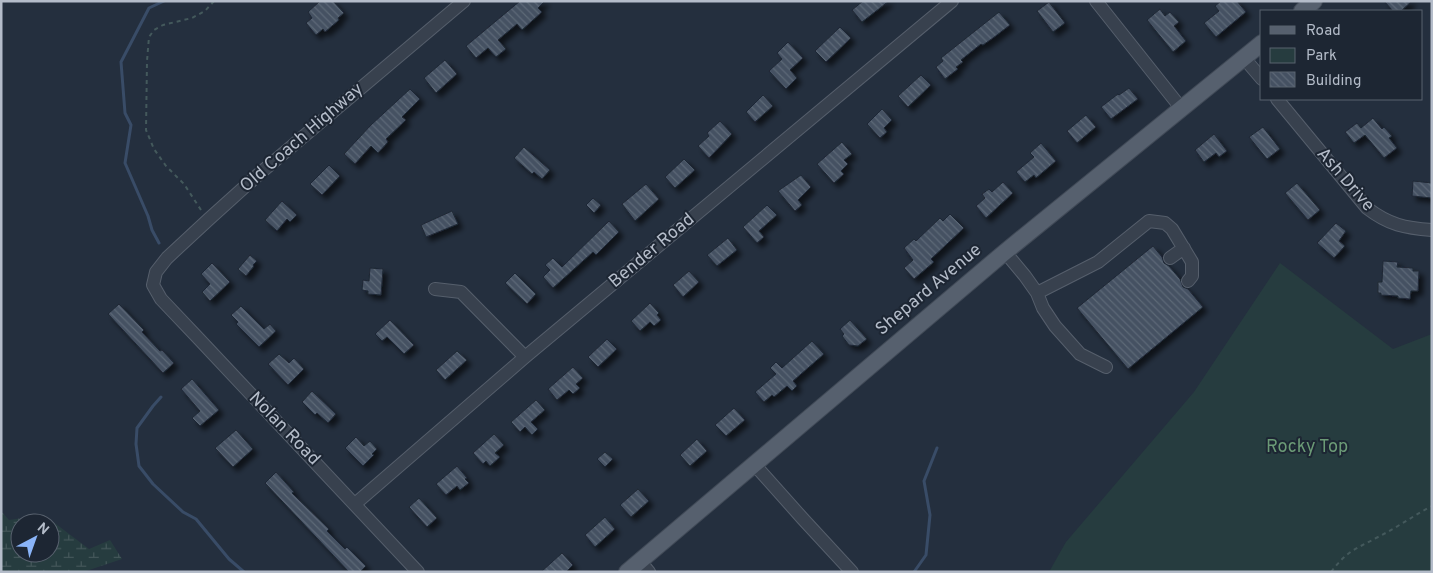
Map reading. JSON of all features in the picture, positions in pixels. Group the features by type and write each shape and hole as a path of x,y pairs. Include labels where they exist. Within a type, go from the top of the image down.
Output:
{"main road":[{"path":"1303,10 1314,1"},
{"name":"Shepard Avenue","path":"627,572 644,566 754,464 1005,252 1260,46"}],"street":[{"name":"Old Coach Highway","path":"153,285 156,272 167,258 209,219 266,168 464,1"},
{"name":"Bender Road","path":"355,504 525,357 952,1"},
{"path":"1096,1 1182,108"},
{"path":"1244,58 1260,77"},
{"name":"Ash Drive","path":"1279,100 1367,208 1395,225 1432,230"},
{"path":"1037,293 1098,262 1149,221 1165,223 1172,228 1192,262 1192,276 1188,280"},
{"path":"1170,258 1184,248"},
{"path":"1005,252 1037,293 1043,308 1055,326 1080,354 1106,367"},
{"name":"Nolan Road","path":"153,285 161,299 418,572"},
{"path":"435,289 461,292 525,357"},
{"path":"754,464 852,572"}],"path":[{"path":"209,219 184,184 166,166 154,148 146,130 147,61 149,37 154,30 163,25 192,18 205,10 214,1"},
{"path":"1332,572 1342,557 1354,548 1378,537 1432,506"}],"green space":[{"name":"Rocky Top","path":"1280,263 1393,349 1432,334 1432,572 1049,572 1066,542 1194,392"},
{"path":"1,511 10,520 10,563 60,563 60,527 89,549 110,540 122,559 86,571 1,572"}],"building":[{"path":"320,1 333,1 344,13 325,32 323,29 316,35 306,23 312,18 308,12"},
{"path":"520,1 545,1 538,8 542,12 522,30 517,24 498,40 506,49 496,57 488,48 476,58 466,46"},
{"path":"863,1 889,1 862,22 852,10"},
{"path":"1221,1 1237,1 1246,12 1216,37 1204,23 1219,11 1215,6"},
{"path":"1384,1 1412,1 1402,10 1392,10"},
{"path":"1049,2 1065,23 1053,32 1037,11"},
{"path":"1160,9 1165,16 1170,12 1179,22 1174,26 1186,41 1173,52 1147,20"},
{"path":"999,12 1010,25 961,60 963,62 956,67 958,69 945,79 936,67 943,61 941,58"},
{"path":"840,27 851,38 826,62 815,51"},
{"path":"788,42 803,58 790,70 797,78 786,89 769,71 782,59 777,53"},
{"path":"445,60 457,74 436,93 424,78"},
{"path":"921,75 931,85 908,107 898,96"},
{"path":"1129,88 1138,99 1111,119 1101,107"},
{"path":"410,89 420,99 402,117 406,120 386,139 388,142 378,153 371,146 355,164 344,154 371,125"},
{"path":"763,95 773,106 755,122 746,112"},
{"path":"882,109 892,120 884,128 887,132 880,138 867,124"},
{"path":"1086,115 1096,127 1077,143 1067,131"},
{"path":"1373,118 1382,129 1384,127 1392,136 1389,138 1397,148 1384,158 1365,135 1354,143 1345,132 1357,123 1361,128"},
{"path":"720,121 732,134 709,158 698,146 709,136 707,133"},
{"path":"1263,127 1280,149 1267,159 1249,137"},
{"path":"1214,134 1227,151 1219,157 1216,153 1204,162 1195,150"},
{"path":"842,142 852,154 844,160 848,164 841,171 844,174 834,183 817,164"},
{"path":"1041,143 1056,161 1036,178 1034,175 1025,182 1016,172 1034,157 1030,153"},
{"path":"524,147 550,170 542,179 534,172 532,174 514,158"},
{"path":"684,159 695,170 675,188 665,177"},
{"path":"329,165 340,176 322,195 310,184"},
{"path":"801,175 811,187 798,200 802,205 795,211 778,191"},
{"path":"1413,181 1432,183 1432,198 1412,196"},
{"path":"1003,182 1013,193 986,218 976,206 985,198 982,194 989,189 992,192"},
{"path":"1297,183 1320,210 1308,220 1285,193"},
{"path":"646,184 659,199 635,221 622,204"},
{"path":"593,198 601,205 594,213 586,205"},
{"path":"282,201 297,215 290,222 287,219 277,231 265,220"},
{"path":"767,205 777,215 759,231 764,237 757,243 743,227"},
{"path":"452,211 458,224 426,237 421,225"},
{"path":"950,214 964,228 931,259 934,262 914,279 904,268 913,260 904,248 914,239 916,241 940,218 943,221"},
{"path":"609,221 619,232 596,255 593,252 553,288 543,277 550,270 545,265 553,258 562,267"},
{"path":"1336,223 1346,231 1339,241 1345,246 1334,258 1317,243"},
{"path":"728,238 737,250 717,266 707,255"},
{"path":"1153,246 1162,257 1164,263 1180,279 1183,287 1188,289 1203,307 1128,369 1077,308"},
{"path":"250,255 257,261 246,276 238,269"},
{"path":"1383,261 1398,262 1397,267 1413,268 1413,271 1419,271 1418,291 1411,291 1410,299 1378,293 1378,282 1382,282"},
{"path":"212,263 230,282 210,301 202,292 210,284 201,274"},
{"path":"370,268 383,269 381,295 368,294 368,291 362,290 363,280 369,281"},
{"path":"689,271 699,282 683,297 673,285"},
{"path":"515,273 536,294 527,304 505,283"},
{"path":"650,303 659,313 657,315 661,320 654,326 650,322 640,331 631,321"},
{"path":"119,304 144,330 142,332 174,363 163,373 108,314"},
{"path":"241,306 264,329 270,324 276,331 259,347 236,324 238,322 231,315"},
{"path":"390,320 414,345 404,354 387,337 382,341 375,334"},
{"path":"850,320 867,339 858,346 849,345 842,336 844,334 840,329"},
{"path":"607,339 617,349 598,367 588,357"},
{"path":"812,341 824,354 793,381 797,386 792,391 787,386 774,397 772,395 764,402 755,392 776,374 770,368 776,362 782,368"},
{"path":"457,351 467,360 445,380 436,370"},
{"path":"279,354 289,363 294,358 304,369 288,385 268,364"},
{"path":"573,367 583,378 576,384 580,388 573,394 569,390 557,400 548,389"},
{"path":"192,379 219,410 200,426 192,418 200,411 181,389"},
{"path":"312,391 336,414 328,423 317,413 315,415 302,402"},
{"path":"536,400 545,410 531,422 538,429 532,435 525,427 520,432 511,422"},
{"path":"734,408 745,420 726,436 715,425"},
{"path":"236,430 253,449 233,467 215,448"},
{"path":"494,434 504,445 495,453 500,457 490,466 486,461 483,464 473,453"},
{"path":"356,437 364,446 370,441 377,449 363,466 345,448"},
{"path":"697,439 707,451 690,466 680,455"},
{"path":"605,452 613,459 605,467 597,459"},
{"path":"457,466 469,483 460,490 457,486 446,495 436,484"},
{"path":"276,472 294,492 292,493 329,529 327,531 366,566 360,572 349,572 265,483"},
{"path":"638,489 649,501 631,517 620,505"},
{"path":"419,498 437,518 427,527 409,507"},
{"path":"605,517 615,529 595,547 585,535"},
{"path":"562,553 573,565 566,572 541,572"}],"waterway":[{"path":"159,243 125,163 131,125 125,113 121,62 149,8 164,1"},
{"path":"161,397 137,428 136,444 139,466 153,484 183,512 196,519 229,559 244,572"},
{"path":"914,572 926,555 930,515 924,481 937,448"}]}
